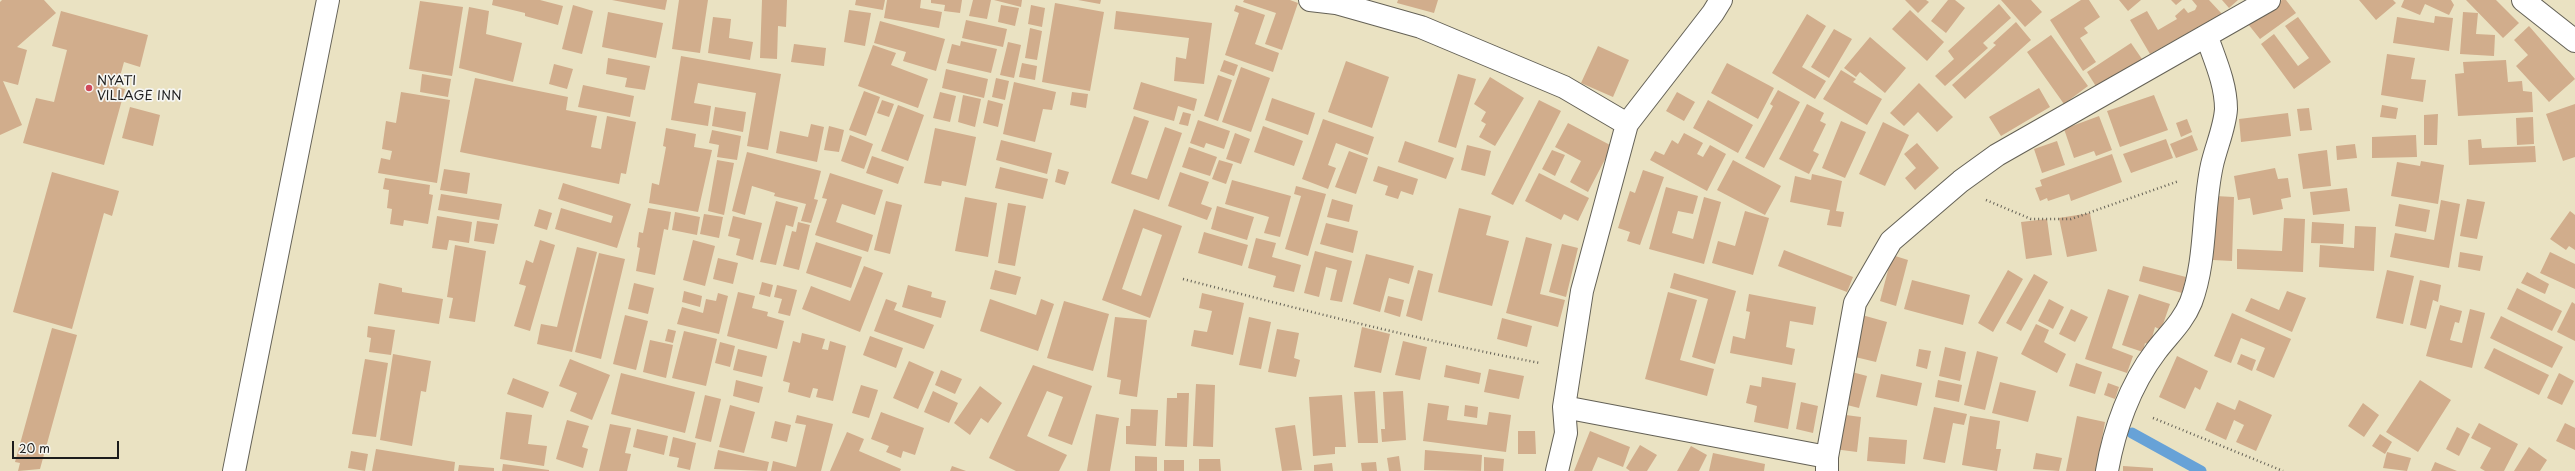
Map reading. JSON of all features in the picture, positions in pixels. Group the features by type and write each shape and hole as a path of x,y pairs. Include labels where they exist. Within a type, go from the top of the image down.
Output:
{"main road":[{"path":"234,471 328,0"},
{"path":"1310,0 1336,3 1421,27 1564,87 1627,124"},
{"path":"1557,471 1566,433 1564,407 1582,291 1627,124 1713,13 1720,0"},
{"path":"1564,407 1827,464 1855,303 1891,241 1961,180 1997,155 2207,37 2269,0"},
{"path":"2523,0 2575,40"},
{"path":"2107,471 2112,442 2135,387 2156,352 2176,330 2190,303 2201,263 2204,210 2212,165 2226,110 2223,81 2207,37"}],"path":[{"path":"1961,180 1989,202 2031,219 2071,219 2175,182 2212,165"},
{"path":"1183,279 1326,317 1450,346 1570,369"},
{"path":"2126,407 2283,471"}],"building":[{"path":"2,0 44,0 56,13 17,47 27,50 18,85 3,81 22,125 0,135 0,2"},
{"path":"493,0 540,0 563,6 558,25 525,16 525,13 492,5"},
{"path":"612,0 667,0 665,10"},
{"path":"679,0 708,0 700,53 672,49"},
{"path":"762,0 787,0 786,27 778,26 777,59 760,58"},
{"path":"856,0 885,0 883,10 855,5"},
{"path":"887,0 921,0 920,8 942,12 939,28 884,18"},
{"path":"931,0 962,0 960,13 944,11 945,5 931,3"},
{"path":"973,0 991,0 987,19 969,16"},
{"path":"994,0 1022,0 1021,7"},
{"path":"1078,0 1101,0 1100,4"},
{"path":"1244,0 1290,0 1298,3 1282,50 1265,44 1276,13 1243,2"},
{"path":"1398,0 1438,0 1434,13 1397,3"},
{"path":"1905,0 1926,0 1929,2 1918,13"},
{"path":"1948,0 1955,0 1965,8 1946,33 1931,21"},
{"path":"2001,0 2031,0 2042,12 2025,27"},
{"path":"2081,0 2089,0 2100,17 2084,28 2088,33 2080,38 2096,62 2083,71 2050,20"},
{"path":"2119,0 2141,0 2128,11"},
{"path":"2171,0 2182,0 2176,5"},
{"path":"2192,0 2209,0 2222,14 2150,54 2130,20 2147,11 2158,30 2177,19 2175,16 2184,8 2188,13 2195,10 2197,6"},
{"path":"2222,0 2238,0 2229,8"},
{"path":"2282,0 2286,0 2296,13 2260,39 2248,24"},
{"path":"2359,0 2393,0 2396,3 2376,20"},
{"path":"2404,0 2451,0 2454,5 2449,15 2425,4 2420,15 2401,7"},
{"path":"2466,0 2496,0 2519,23 2503,38"},
{"path":"420,1 463,7 452,76 409,69"},
{"path":"1055,3 1104,12 1090,91 1042,82"},
{"path":"1999,4 2011,18 1983,43 1988,48 1945,86 1935,76 1954,59 1948,51"},
{"path":"573,5 593,11 582,54 562,49"},
{"path":"1001,5 1019,8 1015,26 998,22"},
{"path":"1031,5 1045,8 1042,27 1028,24"},
{"path":"1236,5 1265,15 1255,44 1279,53 1273,72 1225,55 1239,13 1234,11"},
{"path":"469,7 489,11 486,34 522,43 513,82 459,68"},
{"path":"849,10 871,13 865,46 844,42"},
{"path":"1910,10 1944,42 1927,61 1892,29"},
{"name":"NYATI VILLAGE INN","path":"61,11 148,35 140,67 124,62 117,87 125,89 104,165 23,143 36,98 54,102 67,50 52,46"},
{"path":"1116,11 1212,23 1204,84 1174,81 1176,57 1186,59 1189,38 1114,29"},
{"path":"608,12 663,23 656,58 602,47"},
{"path":"2463,12 2478,13 2476,34 2495,35 2494,56 2460,54"},
{"path":"1807,14 1826,26 1802,67 1826,81 1815,99 1772,73"},
{"path":"2435,16 2453,18 2449,51 2393,43 2397,17 2434,23"},
{"path":"713,17 731,19 729,38 753,42 750,60 708,53"},
{"path":"2298,17 2331,62 2294,89 2261,44 2274,34 2298,66 2309,58 2285,26"},
{"path":"966,20 1007,29 1003,47 962,38"},
{"path":"880,21 945,39 936,71 903,61 906,52 874,43"},
{"path":"2016,22 2031,40 1965,99 1952,85 1996,45 1993,43"},
{"path":"2529,26 2575,79 2549,102 2516,66 2528,55 2514,40"},
{"path":"1030,28 1042,31 1037,60 1025,58"},
{"path":"1834,29 1852,39 1829,78 1811,67"},
{"path":"2051,35 2088,86 2064,104 2027,52"},
{"path":"1870,37 1906,68 1885,93 1860,72 1856,77 1844,68"},
{"path":"961,41 997,49 991,73 947,63 952,44 960,46"},
{"path":"1008,42 1021,45 1014,78 1000,75"},
{"path":"2131,43 2142,59 2097,88 2087,72"},
{"path":"794,44 826,48 824,66 791,62"},
{"path":"873,45 896,53 891,65 928,79 918,108 858,86"},
{"path":"1598,46 1629,60 1613,97 1581,83"},
{"path":"2387,54 2415,58 2411,79 2426,80 2423,102 2381,95"},
{"path":"681,56 781,74 768,150 747,146 756,93 698,83 694,103 711,106 708,126 671,120"},
{"path":"608,58 650,66 645,90 625,87 627,78 606,74"},
{"path":"1224,60 1238,65 1234,76 1220,71"},
{"path":"2506,60 2508,82 2522,81 2523,91 2532,92 2533,112 2458,116 2455,74 2464,73 2463,62"},
{"path":"1346,61 1389,77 1372,128 1328,112"},
{"path":"1022,63 1037,66 1035,80 1019,77"},
{"path":"1727,63 1774,88 1758,119 1711,93"},
{"path":"554,64 573,69 567,89 549,84"},
{"path":"1241,67 1270,78 1251,132 1222,122"},
{"path":"946,69 988,79 984,98 942,88"},
{"path":"1841,70 1856,79 1853,82 1882,99 1867,125 1823,99"},
{"path":"422,74 451,79 448,97 420,92"},
{"path":"1458,74 1476,79 1456,148 1438,142"},
{"path":"1218,75 1232,80 1218,121 1204,116"},
{"path":"1490,77 1524,98 1495,146 1479,137 1486,124 1481,121 1486,112 1474,104"},
{"path":"475,78 568,97 566,110 597,116 591,147 601,149 607,116 636,122 626,174 621,173 619,184 460,152"},
{"path":"996,78 1009,81 1005,100 992,97"},
{"path":"1014,82 1056,92 1052,110 1043,109 1035,142 1003,134"},
{"path":"1141,82 1197,99 1194,111 1178,106 1174,121 1133,109"},
{"path":"1919,83 1953,117 1937,132 1918,112 1904,126 1890,113"},
{"path":"583,85 634,96 630,117 578,107"},
{"path":"2039,88 2050,107 2001,136 1989,117"},
{"path":"1778,90 1800,102 1764,168 1745,158 1773,106 1770,104"},
{"path":"864,91 880,97 866,136 849,130"},
{"path":"401,92 450,100 437,183 378,173 381,158 390,160 392,151 382,149 386,121 396,123"},
{"path":"940,92 956,96 950,122 933,118"},
{"path":"1072,92 1088,94 1086,108 1070,105"},
{"path":"1677,92 1695,102 1684,121 1666,111"},
{"path":"963,95 981,99 975,127 958,122"},
{"path":"2154,95 2168,130 2120,147 2107,111"},
{"path":"1272,98 1315,113 1308,135 1265,120"},
{"path":"882,100 894,104 889,117 877,113"},
{"path":"988,100 1003,104 998,127 983,123"},
{"path":"1539,100 1561,111 1513,205 1491,194"},
{"path":"1708,100 1753,125 1738,153 1693,128"},
{"path":"1807,104 1824,113 1820,121 1826,124 1813,151 1819,154 1809,174 1779,159"},
{"path":"2575,104 2575,157 2563,161 2546,114"},
{"path":"898,105 924,115 908,161 881,151"},
{"path":"2382,105 2398,108 2396,119 2380,117"},
{"path":"130,107 160,115 153,146 122,138"},
{"path":"715,107 746,112 743,132 712,126"},
{"path":"2309,108 2312,130 2300,131 2297,109"},
{"path":"1183,112 1191,114 1188,126 1179,124"},
{"path":"2288,113 2291,136 2241,142 2239,119"},
{"path":"2438,114 2437,145 2424,145 2424,115"},
{"path":"1134,116 1149,121 1131,174 1147,179 1165,127 1182,133 1159,200 1111,183"},
{"path":"2099,116 2112,150 2096,156 2094,151 2074,158 2064,129"},
{"path":"2533,117 2534,144 2517,145 2516,118"},
{"path":"1323,119 1374,137 1368,155 1336,143 1328,165 1336,168 1328,189 1302,179"},
{"path":"2187,119 2192,132 2181,137 2176,123"},
{"path":"1198,120 1230,131 1224,149 1206,143 1204,148 1190,143"},
{"path":"1841,121 1866,132 1845,178 1822,168"},
{"path":"1883,122 1909,135 1885,186 1859,174"},
{"path":"1568,123 1612,146 1588,192 1570,182 1581,161 1555,147"},
{"path":"811,124 824,127 817,162 776,153 780,131 808,137"},
{"path":"829,126 844,130 839,152 824,150"},
{"path":"1263,126 1303,141 1294,166 1254,152"},
{"path":"666,128 696,134 694,147 712,150 698,212 649,203 652,183 659,185 666,147 663,146"},
{"path":"935,128 976,137 966,186 942,181 941,186 924,183"},
{"path":"712,130 741,136 737,160 717,157 719,145 709,143"},
{"path":"1235,133 1250,139 1241,164 1226,159"},
{"path":"1684,133 1703,143 1697,154 1703,157 1710,145 1726,154 1707,191 1650,160 1655,151 1664,155 1672,140 1678,144"},
{"path":"850,135 873,144 864,169 841,161"},
{"path":"2192,135 2198,150 2176,158 2170,144"},
{"path":"2416,135 2417,157 2372,158 2372,137"},
{"path":"2166,139 2173,158 2131,173 2123,154"},
{"path":"2481,139 2482,148 2535,146 2536,162 2469,165 2468,140"},
{"path":"1001,140 1052,153 1047,174 996,160"},
{"path":"1405,141 1454,158 1446,179 1398,162"},
{"path":"2057,141 2065,165 2042,173 2034,149"},
{"path":"1917,143 1939,168 1915,190 1905,178 1916,168 1904,154"},
{"path":"2355,144 2357,158 2337,160 2336,146"},
{"path":"1467,145 1491,151 1485,176 1461,170"},
{"path":"1189,147 1217,157 1210,176 1182,167"},
{"path":"1552,150 1565,155 1555,176 1542,169"},
{"path":"2327,150 2331,186 2303,189 2298,154"},
{"path":"1349,151 1368,158 1356,194 1335,187"},
{"path":"747,152 821,171 814,199 818,200 811,223 801,221 806,204 774,196 775,193 752,186 745,215 732,211"},
{"path":"2112,154 2122,182 2071,201 2069,194 2048,201 2047,198 2040,201 2035,188 2042,186 2040,180"},
{"path":"872,156 904,167 898,184 866,173"},
{"path":"717,160 734,163 724,215 708,211"},
{"path":"1219,160 1233,164 1226,184 1212,179"},
{"path":"1733,160 1781,186 1765,215 1717,190"},
{"path":"2421,161 2444,165 2438,204 2391,196 2397,162 2420,166"},
{"path":"1378,166 1418,179 1413,195 1401,191 1398,199 1385,195 1388,186 1373,181"},
{"path":"1000,167 1048,179 1043,199 995,188"},
{"path":"2275,168 2278,179 2288,178 2291,197 2281,199 2283,209 2253,215 2250,198 2238,200 2234,176"},
{"path":"444,169 470,173 467,194 440,190"},
{"path":"1058,169 1069,172 1065,185 1055,182"},
{"path":"1643,170 1664,177 1640,245 1627,241 1630,232 1618,228 1630,191 1635,193"},
{"path":"52,172 119,191 112,216 104,213 72,329 13,312"},
{"path":"1180,172 1209,182 1201,204 1212,208 1207,220 1168,206"},
{"path":"830,173 883,190 875,215 842,204 836,222 873,235 868,252 815,235 827,199 822,198"},
{"path":"1539,173 1589,198 1578,221 1564,214 1561,220 1525,201"},
{"path":"1812,174 1842,181 1836,211 1844,212 1841,227 1827,225 1830,210 1790,202 1795,176 1811,180"},
{"path":"385,178 430,185 429,194 433,195 428,224 404,220 403,226 390,224 392,209 387,208 389,190 383,189"},
{"path":"1232,180 1291,196 1280,237 1264,233 1269,217 1225,204"},
{"path":"563,183 631,204 617,248 555,229 561,208 611,223 613,216 558,199"},
{"path":"1296,186 1326,194 1308,256 1285,249 1301,196 1294,194"},
{"path":"1666,187 1698,196 1693,214 1678,211 1672,233 1693,239 1704,197 1721,202 1704,264 1649,249"},
{"path":"2347,188 2350,211 2313,215 2310,192"},
{"path":"441,194 502,204 499,220 438,210"},
{"path":"2215,196 2234,197 2232,261 2213,260"},
{"path":"965,197 997,203 988,257 955,251"},
{"path":"1332,199 1353,205 1349,222 1327,217"},
{"path":"2467,199 2485,202 2477,239 2460,236"},
{"path":"2441,200 2460,204 2449,268 2390,257 2395,233 2434,240"},
{"path":"776,201 798,207 793,227 786,225 776,265 760,262"},
{"path":"886,201 902,205 890,254 874,250"},
{"path":"1008,203 1026,206 1015,266 998,263"},
{"path":"2399,204 2430,210 2426,232 2395,226"},
{"path":"1217,206 1254,217 1247,240 1211,229"},
{"path":"648,208 671,212 668,230 664,229 655,275 636,271 640,248 637,247 639,232 643,233"},
{"path":"1459,208 1491,216 1486,235 1509,241 1492,306 1438,292"},
{"path":"539,209 552,213 547,230 534,226"},
{"path":"1134,209 1182,226 1150,318 1102,300","holes":["1143,228 1162,235 1141,296 1122,289"]},
{"path":"1745,211 1769,218 1753,275 1712,263 1718,241 1735,246"},
{"path":"2570,211 2575,215 2575,250 2569,246 2566,250 2550,239"},
{"path":"675,212 700,217 697,235 672,230"},
{"path":"2090,213 2097,251 2067,257 2059,218"},
{"path":"704,214 723,217 719,238 700,234"},
{"path":"437,216 472,222 469,243 449,240 447,250 432,248"},
{"path":"733,216 762,223 753,260 736,255 740,239 728,236"},
{"path":"2284,218 2305,219 2303,272 2237,269 2237,249 2282,251"},
{"path":"2047,219 2052,255 2026,259 2021,222"},
{"path":"477,221 498,224 494,244 474,241"},
{"path":"798,222 810,225 799,270 783,266 792,231 796,232"},
{"path":"2312,222 2344,224 2343,244 2311,243"},
{"path":"1326,223 1358,231 1353,253 1320,244"},
{"path":"2355,226 2376,227 2374,271 2319,267 2320,245 2354,248"},
{"path":"1204,232 1248,245 1242,266 1198,253"},
{"path":"1526,237 1552,244 1540,294 1565,300 1558,327 1506,313"},
{"path":"1256,238 1276,243 1272,257 1301,265 1294,292 1273,287 1276,276 1248,268"},
{"path":"540,240 555,245 530,331 514,326 526,286 519,284 526,260 533,263"},
{"path":"693,240 715,246 705,286 683,280"},
{"path":"816,242 862,257 851,288 806,273"},
{"path":"1562,244 1578,248 1566,297 1549,292"},
{"path":"455,245 486,251 475,322 449,318 453,298 447,297"},
{"path":"577,247 597,252 572,352 537,344 541,324 557,327"},
{"path":"1784,250 1853,277 1847,292 1778,266"},
{"path":"1315,251 1352,261 1342,302 1330,300 1337,270 1326,267 1319,297 1304,293"},
{"path":"2460,252 2483,256 2480,271 2458,267"},
{"path":"2550,252 2575,264 2575,289 2540,273"},
{"path":"599,253 625,259 601,359 575,352"},
{"path":"1366,254 1414,266 1409,284 1389,278 1380,312 1353,304"},
{"path":"1892,255 1908,260 1896,306 1880,301"},
{"path":"718,258 738,263 733,284 713,279"},
{"path":"864,266 883,273 860,332 802,309 811,286 850,301"},
{"path":"2143,266 2186,277 2182,293 2139,281"},
{"path":"995,270 1021,277 1016,295 990,289"},
{"path":"1418,270 1433,274 1422,321 1406,316"},
{"path":"2008,270 2023,279 1993,332 1978,323"},
{"path":"2387,270 2414,276 2403,324 2376,318"},
{"path":"2527,272 2549,284 2545,294 2521,283"},
{"path":"1674,273 1736,291 1715,364 1692,357 1708,299 1670,288"},
{"path":"2034,274 2048,282 2021,331 2006,323"},
{"path":"1912,280 1970,295 1963,325 1904,309"},
{"path":"2420,280 2441,285 2438,302 2433,300 2426,329 2410,325"},
{"path":"762,282 773,285 770,297 759,294"},
{"path":"379,283 402,288 402,292 443,299 439,324 374,314"},
{"path":"634,283 654,288 648,314 628,309"},
{"path":"777,285 797,290 790,316 778,313 782,299 774,297"},
{"path":"908,285 932,292 931,297 946,301 941,318 902,307"},
{"path":"2517,288 2562,311 2552,331 2507,309"},
{"path":"2108,289 2129,296 2112,348 2133,356 2127,373 2085,359"},
{"path":"684,291 702,296 700,307 682,302"},
{"path":"2287,291 2306,298 2292,332 2245,311 2251,298 2279,310"},
{"path":"738,292 755,296 752,308 768,312 767,316 784,321 777,349 727,336"},
{"path":"1668,292 1697,300 1680,360 1714,369 1707,396 1645,379"},
{"path":"718,293 728,296 719,334 677,324 682,307 703,313 706,299 716,301"},
{"path":"1202,293 1244,303 1233,355 1191,346 1194,330 1207,332 1212,311 1199,308"},
{"path":"1749,294 1816,307 1813,325 1790,321 1786,347 1795,349 1792,365 1730,353 1733,336 1745,339 1750,312 1746,311"},
{"path":"2139,294 2170,304 2161,330 2155,327 2150,345 2145,343 2143,352 2122,345"},
{"path":"1388,296 1404,300 1400,317 1384,312"},
{"path":"886,299 897,303 894,310 934,325 924,349 874,331"},
{"path":"990,299 1036,315 1041,299 1054,304 1038,351 980,331"},
{"path":"2049,299 2064,307 2053,329 2038,321"},
{"path":"1064,301 1109,314 1093,371 1047,358"},
{"path":"2572,302 2575,304 2575,341 2557,332"},
{"path":"2440,305 2462,311 2459,323 2455,322 2450,340 2462,343 2470,309 2485,313 2472,368 2426,356"},
{"path":"2071,309 2088,317 2075,342 2059,334"},
{"path":"2232,313 2291,339 2274,378 2256,370 2265,348 2241,338 2231,363 2214,356"},
{"path":"625,315 648,321 636,370 613,364"},
{"path":"1862,315 1887,322 1876,362 1851,356"},
{"path":"2501,316 2563,347 2552,368 2490,338"},
{"path":"1115,317 1147,320 1137,397 1119,394 1121,380 1107,377"},
{"path":"1249,317 1271,322 1261,369 1239,365"},
{"path":"1502,318 1532,326 1527,347 1497,339"},
{"path":"2036,324 2049,330 2044,342 2066,354 2057,373 2021,354"},
{"path":"368,326 395,330 391,355 369,352 371,338 367,337"},
{"path":"1362,327 1390,334 1381,373 1354,367"},
{"path":"52,328 77,335 40,469 18,471 20,463 15,462"},
{"path":"668,329 676,331 673,343 665,341"},
{"path":"1277,329 1299,333 1294,358 1300,360 1296,377 1268,372"},
{"path":"684,331 717,339 706,386 672,378"},
{"path":"802,333 825,339 822,349 828,350 830,341 846,346 833,401 816,397 818,389 813,388 810,398 788,392 790,383 783,381 793,341 800,343"},
{"path":"870,336 903,348 896,368 863,355"},
{"path":"650,340 673,345 666,378 643,372"},
{"path":"1403,341 1427,347 1420,380 1395,375"},
{"path":"720,342 735,346 730,367 715,363"},
{"path":"1945,347 1966,352 1960,381 1939,376"},
{"path":"2494,348 2549,375 2539,395 2484,368"},
{"path":"738,349 767,356 762,377 733,370"},
{"path":"1919,349 1931,351 1927,369 1916,366"},
{"path":"1977,351 1998,357 1985,410 1964,405"},
{"path":"393,354 431,361 426,392 421,391 412,446 380,440"},
{"path":"2241,354 2256,360 2252,371 2237,364"},
{"path":"2177,356 2208,371 2200,390 2195,387 2185,409 2159,397"},
{"path":"365,359 388,363 376,437 352,434"},
{"path":"570,359 610,375 592,420 570,411 577,393 559,386"},
{"path":"909,361 934,372 918,409 893,398"},
{"path":"2076,363 2102,372 2095,394 2069,386"},
{"path":"1033,365 1092,386 1072,445 1048,436 1063,397 1047,391 1027,436 1067,455 1059,471 1016,471 989,458"},
{"path":"1446,365 1481,373 1479,384 1444,377"},
{"path":"1489,369 1524,376 1519,399 1484,392"},
{"path":"941,370 962,379 955,394 935,385"},
{"path":"1848,371 1867,376 1859,408 1839,403"},
{"path":"621,373 695,392 685,433 611,414"},
{"path":"2559,373 2574,381 2562,405 2547,398"},
{"path":"1881,374 1922,383 1917,406 1876,397"},
{"path":"1762,377 1796,383 1788,429 1754,422 1757,406 1746,403 1750,385 1761,387"},
{"path":"513,378 549,392 543,408 507,394"},
{"path":"736,380 763,387 759,403 733,396"},
{"path":"1938,380 1962,385 1959,402 1935,397"},
{"path":"2420,380 2451,400 2418,452 2386,432"},
{"path":"2000,382 2036,391 2028,422 1992,413"},
{"path":"2108,383 2119,387 2115,399 2104,395"},
{"path":"1196,384 1215,385 1213,447 1193,446"},
{"path":"861,385 878,390 869,418 852,413"},
{"path":"980,386 1002,403 988,423 981,418 970,435 954,423"},
{"path":"933,391 958,403 949,423 924,412"},
{"path":"1375,391 1378,443 1358,443 1354,392"},
{"path":"1403,391 1406,440 1382,442 1381,429 1385,429 1383,392"},
{"path":"1177,393 1189,393 1187,447 1165,446 1167,398 1177,398"},
{"path":"705,395 721,399 711,442 695,438"},
{"path":"1342,395 1346,447 1335,447 1335,454 1313,456 1309,397"},
{"path":"2239,400 2272,415 2256,451 2236,442 2244,425 2234,420 2226,440 2205,430 2217,402 2235,410"},
{"path":"1801,402 1818,406 1813,433 1796,429"},
{"path":"1428,403 1449,406 1447,420 1487,425 1489,412 1511,415 1506,452 1423,441"},
{"path":"2363,403 2379,415 2364,437 2348,426"},
{"path":"730,405 755,412 744,453 719,447"},
{"path":"1465,405 1478,407 1477,418 1464,416"},
{"path":"1934,407 1967,414 1964,425 1953,423 1945,463 1923,459"},
{"path":"1131,409 1158,410 1156,446 1126,444 1126,426 1130,426"},
{"path":"506,412 532,415 528,444 547,446 544,466 500,459"},
{"path":"881,412 924,428 915,455 903,451 901,458 886,452 889,446 871,439"},
{"path":"1096,414 1119,418 1110,471 1087,471"},
{"path":"1838,414 1861,417 1857,452 1834,449"},
{"path":"797,415 833,424 821,471 771,471 773,461 796,467 806,425 795,423"},
{"path":"1970,416 2000,421 1996,449 2001,449 1997,471 1962,465"},
{"path":"2077,416 2105,422 2096,471 2066,471"},
{"path":"567,420 589,426 582,447 588,449 583,468 556,459"},
{"path":"775,421 791,425 787,442 771,438"},
{"path":"2479,423 2518,444 2504,471 2485,471 2480,468 2491,448 2471,438"},
{"path":"2565,423 2575,428 2575,450 2556,441"},
{"path":"610,424 631,428 625,453 631,454 627,471 599,471"},
{"path":"1295,425 1302,470 1282,471 1275,428"},
{"path":"2457,427 2470,434 2459,456 2446,449"},
{"path":"637,429 668,436 664,455 633,447"},
{"path":"1518,431 1535,431 1536,454 1518,454"},
{"path":"1590,431 1630,447 1623,467 1598,457 1592,471 1574,471"},
{"path":"847,432 864,439 859,451 901,469 900,471 830,471"},
{"path":"2380,434 2392,442 2385,454 2372,446"},
{"path":"673,437 696,443 690,470 677,467 679,458 669,456"},
{"path":"1869,437 1907,440 1905,464 1867,461"},
{"path":"1640,445 1657,455 1647,471 1630,471 1626,468"},
{"path":"1691,446 1707,455 1699,471 1677,471"},
{"path":"2529,447 2547,460 2540,471 2514,471"},
{"path":"376,449 455,462 454,471 372,471"},
{"path":"718,450 769,462 767,471 714,469"},
{"path":"1425,450 1482,455 1481,471 1424,470"},
{"path":"351,451 368,454 365,471 348,468"},
{"path":"2387,452 2411,458 2407,471 2383,468"},
{"path":"1713,453 1765,464 1764,471 1709,471"},
{"path":"2036,453 2062,458 2059,471 2033,469"},
{"path":"1135,456 1157,457 1157,471 1135,471"},
{"path":"1399,456 1401,471 1389,471 1387,458"},
{"path":"1484,457 1504,459 1503,471 1484,471"},
{"path":"1199,459 1220,459 1221,471 1199,471"},
{"path":"1164,460 1184,460 1184,471 1164,471"},
{"path":"1376,462 1377,471 1362,471 1361,463"},
{"path":"2435,462 2457,471 2431,471"},
{"path":"1332,463 1333,471 1314,471 1314,465"},
{"path":"503,464 549,470 549,471 502,471"},
{"path":"459,465 494,468 494,471 458,471"},
{"path":"952,466 966,471 950,471"},
{"path":"2123,466 2153,468 2153,471 2123,471"}],"waterway":[{"path":"2132,433 2201,471"}],"place":[{"name":"NYATI VILLAGE INN","path":"89,88"}]}
